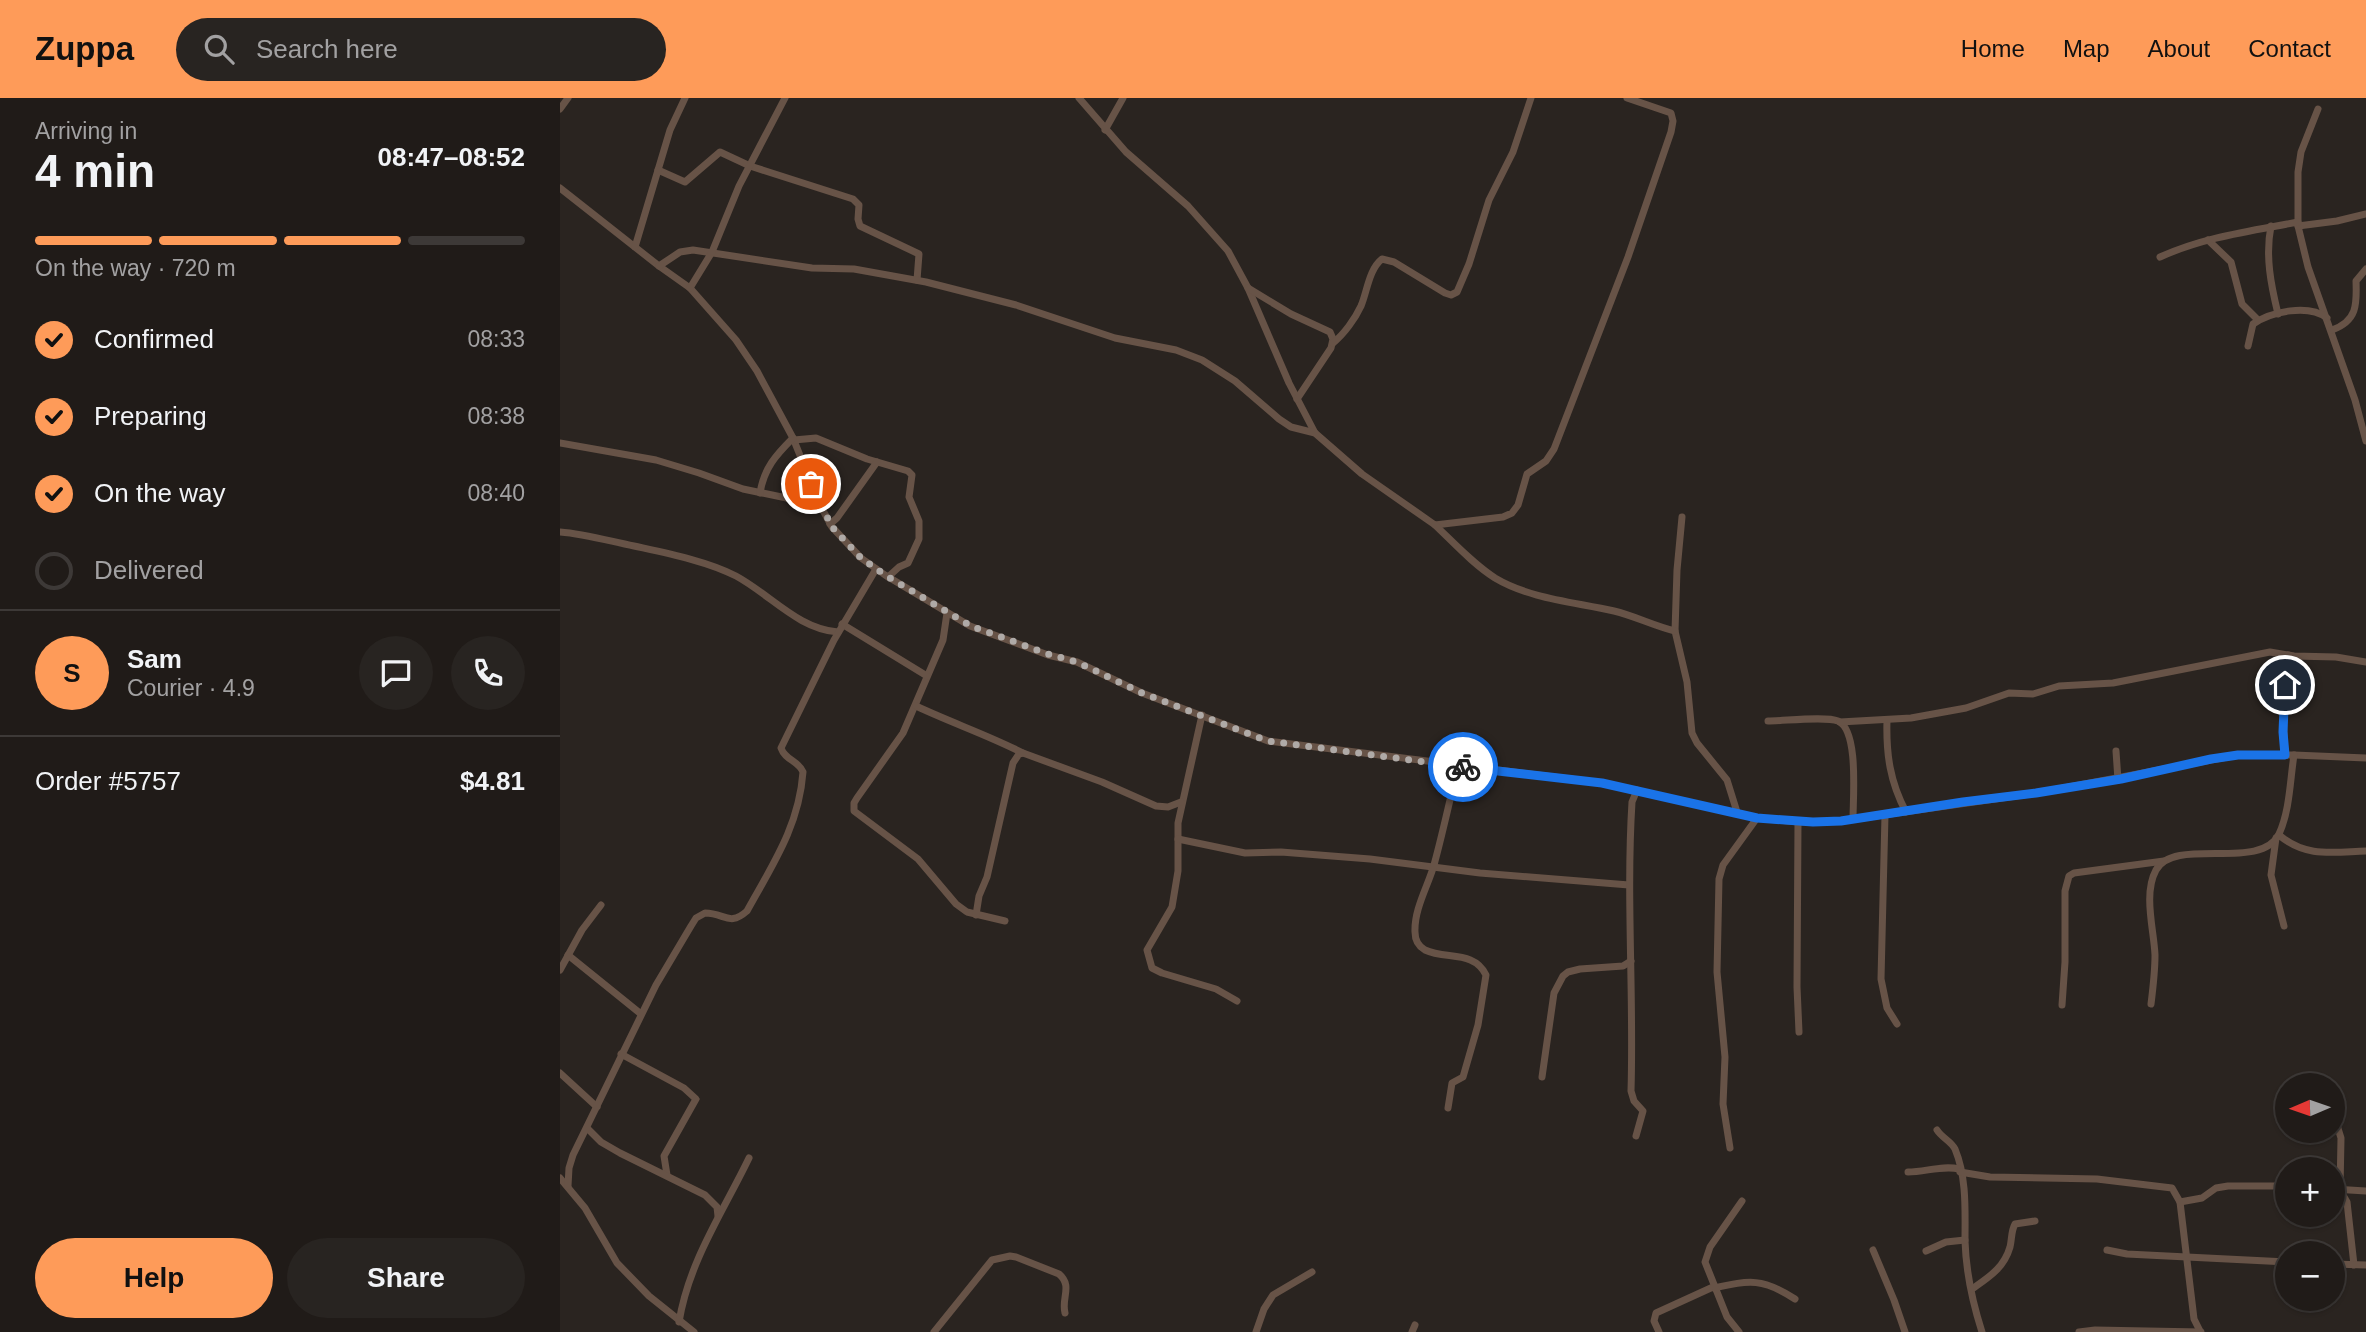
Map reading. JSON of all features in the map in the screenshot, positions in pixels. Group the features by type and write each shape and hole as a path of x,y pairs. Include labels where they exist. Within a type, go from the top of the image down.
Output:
{"street":[{"path":"560,109 568,98"},
{"path":"635,247 670,131 685,98"},
{"path":"690,288 712,251 750,166 785,98"},
{"path":"1079,98 1126,152 1188,205 1228,251 1315,433 1371,481 1434,525 1482,569 1510,586 1582,606 1615,611 1655,627 1675,631"},
{"path":"1105,130 1123,98"},
{"path":"1297,399 1360,308 1375,268 1382,260 1394,262 1445,293 1451,295 1457,292 1469,264 1489,200 1513,152 1531,98"},
{"path":"1434,525 1503,517 1512,513 1518,505 1527,474 1546,461 1554,449 1635,238 1673,126 1673,117 1668,110 1627,98"},
{"path":"2318,109 2301,152 2298,172 2298,224 2308,267 2328,318 2366,441"},
{"path":"658,170 685,182 720,152 750,166 828,189 857,201 860,226 919,254 917,280"},
{"path":"560,188 690,288 748,356 793,439 830,524 876,569 947,613 992,634 1077,662 1142,693 1279,744 1602,783 1757,818 1798,822 1885,815 2118,780 2238,755 2366,758"},
{"path":"2160,257 2208,240 2272,226 2337,221 2366,214"},
{"path":"2272,226 2269,239 2270,276 2278,314"},
{"path":"2208,240 2231,261 2242,304 2258,320"},
{"path":"659,266 680,252 712,251 782,264 854,269 917,280 1016,305 1115,338 1176,351 1202,360 1235,381 1291,427 1315,433"},
{"path":"2332,330 2347,324 2352,317 2356,304 2356,281 2366,269"},
{"path":"1248,288 1291,314 1324,328 1332,335 1334,343"},
{"path":"2248,346 2251,329 2258,320 2278,314 2312,311 2328,318"},
{"path":"760,493 762,478 770,462 793,439 816,438 908,471 912,475 909,497 919,521 919,539 912,557 888,577"},
{"path":"560,443 656,460 760,493 820,505"},
{"path":"830,524 837,519 877,462"},
{"path":"1682,517 1676,570 1675,631 1687,682 1692,733 1727,780 1737,812"},
{"path":"562,534 655,550 727,572 754,587 805,623 820,630 838,632"},
{"path":"568,1186 573,1155 621,1054 656,985 696,918 710,913 729,919 738,918 747,911 778,858 795,817 803,772 802,767 786,757 781,748 842,624 876,569"},
{"path":"947,613 943,640 916,706 894,748 853,807 854,811 918,859 956,904 976,915 1005,921"},
{"path":"842,624 927,676"},
{"path":"1768,721 1887,720 1966,708 2009,693 2034,694 2059,686 2113,683 2262,653 2336,657 2366,662"},
{"path":"2284,926 2271,875 2277,837 2285,815 2289,755 2283,714 2287,655"},
{"path":"916,706 1023,753 1102,782 1156,806 1168,807 1181,802"},
{"path":"1202,715 1181,802 1178,871 1172,907 1147,950 1147,958 1152,968 1162,973 1216,989 1237,1001"},
{"path":"1887,720 1888,764 1897,794 1906,812"},
{"path":"1840,722 1848,729 1851,739 1853,819"},
{"path":"1010,746 1013,763"},
{"path":"2116,751 2118,780"},
{"path":"976,915 1013,763 1018,755 1023,753"},
{"path":"1448,1108 1451,1083 1463,1077 1470,1055 1486,975 1482,966 1426,950 1415,938 1417,915 1434,867 1458,766"},
{"path":"1636,1136 1643,1111 1634,1101 1632,1091 1633,1000 1629,885 1632,802 1637,790"},
{"path":"1885,815 1881,979 1887,1009 1897,1024"},
{"path":"1730,1148 1723,1104 1725,1057 1717,972 1719,879 1723,865 1757,818"},
{"path":"1798,822 1799,1032"},
{"path":"2277,837 2304,851 2366,851"},
{"path":"2062,1005 2065,891 2069,876 2176,857 2236,853 2271,844 2277,837"},
{"path":"1178,838 1237,852 1332,856 1519,877 1629,885"},
{"path":"2151,1004 2155,954 2151,889 2157,869 2164,861"},
{"path":"560,970 582,930 601,905"},
{"path":"568,955 641,1014"},
{"path":"1542,1077 1554,993 1563,976 1580,969 1623,966 1631,961"},
{"path":"621,1054 684,1088 696,1099 664,1156 667,1175"},
{"path":"560,1073 597,1107"},
{"path":"587,1128 601,1142 620,1153 705,1195 717,1207 718,1216"},
{"path":"1937,1130 1954,1148 1960,1170 1967,1210 1965,1240 1982,1332"},
{"path":"679,1322 690,1277 749,1158"},
{"path":"1908,1172 1946,1168 1977,1176 2096,1179 2115,1183 2167,1186 2177,1192 2180,1202 2194,1319 2202,1332"},
{"path":"560,1178 585,1208 617,1263 649,1296 694,1332"},
{"path":"2180,1202 2208,1196 2216,1188 2275,1186"},
{"path":"2345,1190 2366,1191"},
{"path":"1739,1332 1727,1317 1705,1262 1707,1254 1742,1200"},
{"path":"2345,1200 2354,1265"},
{"path":"1972,1289 1999,1268 2008,1253 2015,1224 2035,1221"},
{"path":"1926,1251 1946,1242 1965,1240"},
{"path":"1873,1250 1905,1332"},
{"path":"2107,1250 2127,1254 2275,1261"},
{"path":"934,1332 988,1262 1002,1257 1016,1257 1064,1279 1067,1285 1063,1306 1065,1313"},
{"path":"2345,1265 2366,1265"},
{"path":"1259,1330 1264,1309 1273,1295 1312,1272"},
{"path":"1659,1332 1654,1321 1656,1312 1714,1287 1762,1282 1795,1298"},
{"path":"2079,1332 2202,1332"}],"way so far":[{"path":"811,484 832,527 861,558 971,626 1014,643 1077,662 1142,693 1268,741 1463,767"}],"route":[{"path":"1463,767 1602,783 1757,818 1798,822 1841,821 2064,789 2211,759 2238,755 2285,755 2285,685"}]}
